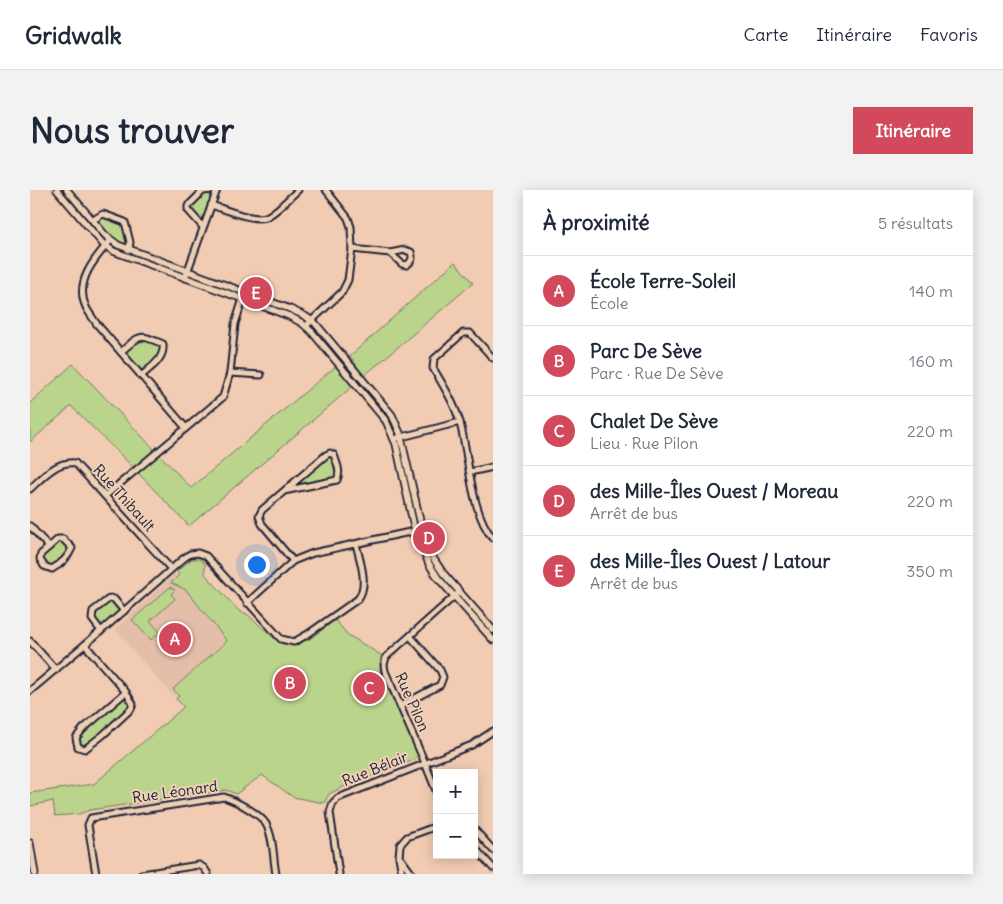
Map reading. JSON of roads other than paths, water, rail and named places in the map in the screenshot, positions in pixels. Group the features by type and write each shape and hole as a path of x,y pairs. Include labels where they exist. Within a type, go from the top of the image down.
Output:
{"street":[{"path":"56,190 105,246 116,253 289,316 306,326 380,412 388,424 394,439 415,530 430,567 493,630"},
{"path":"66,190 110,240 129,250 290,308 311,320 389,411 398,426 422,529 436,563 457,594 493,640"},
{"path":"185,278 212,205 216,190 203,191 188,206 188,210 203,227"},
{"path":"212,205 254,218 262,218 269,216 298,190"},
{"path":"306,326 345,287 348,280 352,249 352,226 330,191"},
{"path":"92,220 103,214 125,222 130,242 129,250"},
{"path":"110,240 88,271 82,291 85,306 96,323 186,428"},
{"path":"352,249 390,253"},
{"path":"105,496 223,397 230,373 235,324 245,292"},
{"path":"493,358 470,333 463,333 434,359 433,368 460,422 478,513 487,532 493,538"},
{"path":"121,352 138,337 144,336 163,344 164,351 160,358 141,376"},
{"path":"230,373 261,375"},
{"path":"394,439 460,422"},
{"path":"284,491 337,480 339,469 334,455 326,454 262,510 259,516 262,524 294,561"},
{"name":"Rue Thibault","path":"30,489 59,464 75,462 171,569"},
{"path":"470,472 493,467"},
{"path":"30,526 49,546"},
{"path":"247,603 294,561 313,553 422,529"},
{"path":"58,539 63,539 72,548 69,556 52,569 44,566 40,559 41,554 49,546 58,539"},
{"path":"30,691 190,554 198,553 206,556 281,639 294,642 358,599 363,592 363,577 356,544"},
{"name":"Rue Pilon","path":"433,783 384,671 384,665 386,656 457,594"},
{"path":"101,631 92,618 93,611 110,598 124,611"},
{"path":"400,706 440,685 443,677 440,670 410,636"},
{"path":"30,641 56,670"},
{"path":"85,645 126,692 133,704 131,709 86,749 78,747 76,738 126,692"},
{"name":"Rue Bélair","path":"339,874 330,812 333,802 347,793 472,745 493,732"},
{"name":"Rue Léonard","path":"96,874 88,825 89,820 94,817 224,796 252,812 265,823 270,834 276,874"},
{"path":"402,874 399,857 400,844 408,838 433,828"},
{"path":"478,833 493,850"},
{"path":"30,843 35,874"},
{"path":"478,851 493,868"},
{"path":"399,857 412,874"},
{"path":"142,874 199,865 208,874"}],"place":[{"name":"des Mille-Îles Ouest / Latour","path":"256,293"},
{"name":"des Mille-Îles Ouest / Moreau","path":"429,538"},
{"name":"École Terre-Soleil","path":"175,639"},
{"name":"Parc De Sève","path":"290,683"},
{"name":"Chalet De Sève","path":"369,688"}]}
